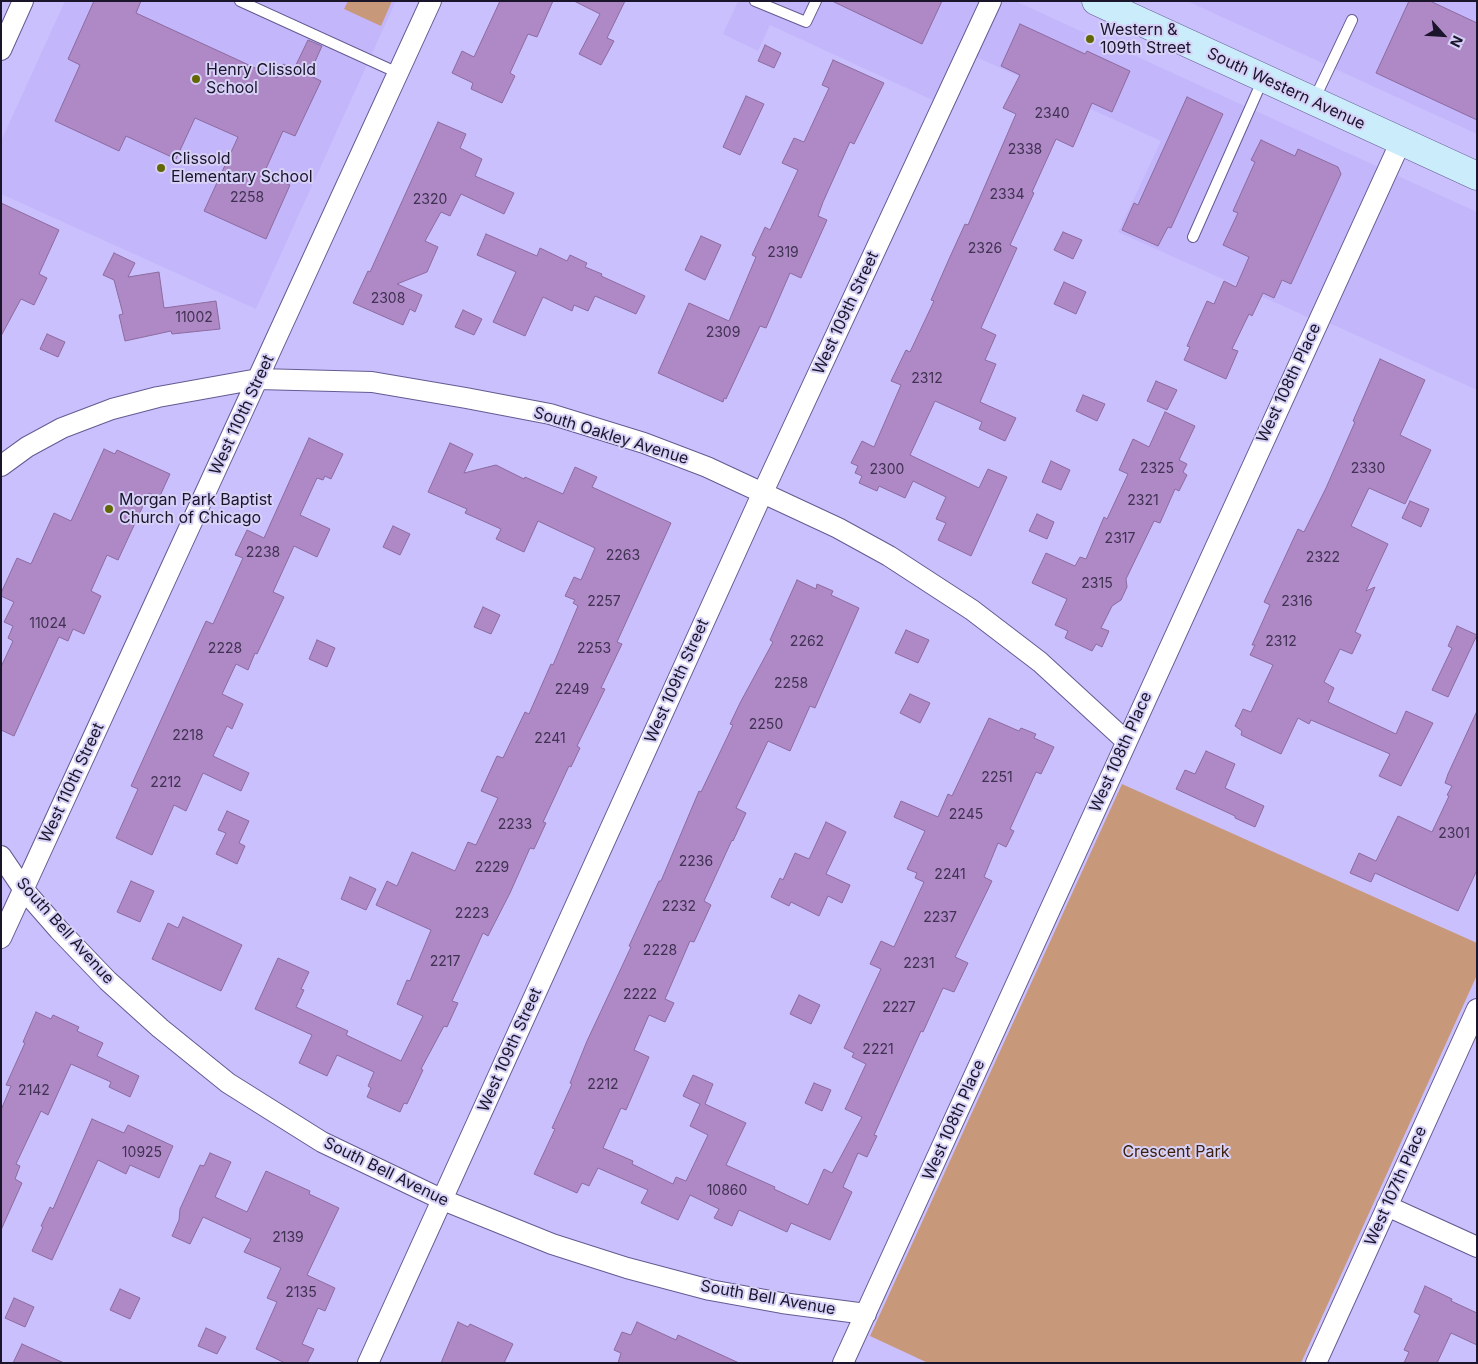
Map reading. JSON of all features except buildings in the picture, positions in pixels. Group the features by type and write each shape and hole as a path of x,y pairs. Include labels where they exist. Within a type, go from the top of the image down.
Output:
{"main road":[{"name":"South Western Avenue","path":"1096,1 1477,176"}],"street":[{"path":"1,50 23,1"},
{"name":"West 110th Street","path":"1,938 431,1"},
{"name":"West 109th Street","path":"368,1363 763,492 991,1"},
{"name":"West 108th Place","path":"843,1363 1400,141"},
{"name":"South Oakley Avenue","path":"1,466 27,447 62,428 112,409 168,395 258,380 372,382 550,414 644,443 707,467 838,528 889,556 972,610 1040,662 1126,741"},
{"name":"South Bell Avenue","path":"1,856 24,890 108,980 160,1028 228,1083 322,1142 443,1200 552,1244 636,1271 710,1290 782,1303 866,1314"},
{"name":"West 107th Place","path":"1316,1363 1477,1010"},
{"path":"1387,1206 1477,1247"}],"lane":[{"path":"240,1 398,73"},
{"path":"756,1 806,22 816,1"},
{"path":"1314,101 1352,20"},
{"path":"1193,238 1264,78"}],"shaded area":[{"name":"Clissold Elementary School","path":"65,1 396,1 256,309 1,194 1,141"},
{"path":"738,1 1015,1 1477,212 1477,390 1316,317 1314,320 1118,232 1161,141 965,52 941,104 770,25 758,51 723,34"},
{"path":"1187,1 1477,1 1477,134"}],"green space":[{"path":"348,1 392,1 381,26 344,9"},
{"name":"Crescent Park","path":"1122,784 1477,943 1477,975 1301,1363 928,1363 870,1336"}],"place":[{"name":"Western & 109th Street","path":"1090,39"},
{"name":"Henry Clissold School","path":"196,79"},
{"name":"Clissold Elementary School","path":"161,168"},
{"name":"Morgan Park Baptist Church of Chicago","path":"109,509"}]}
